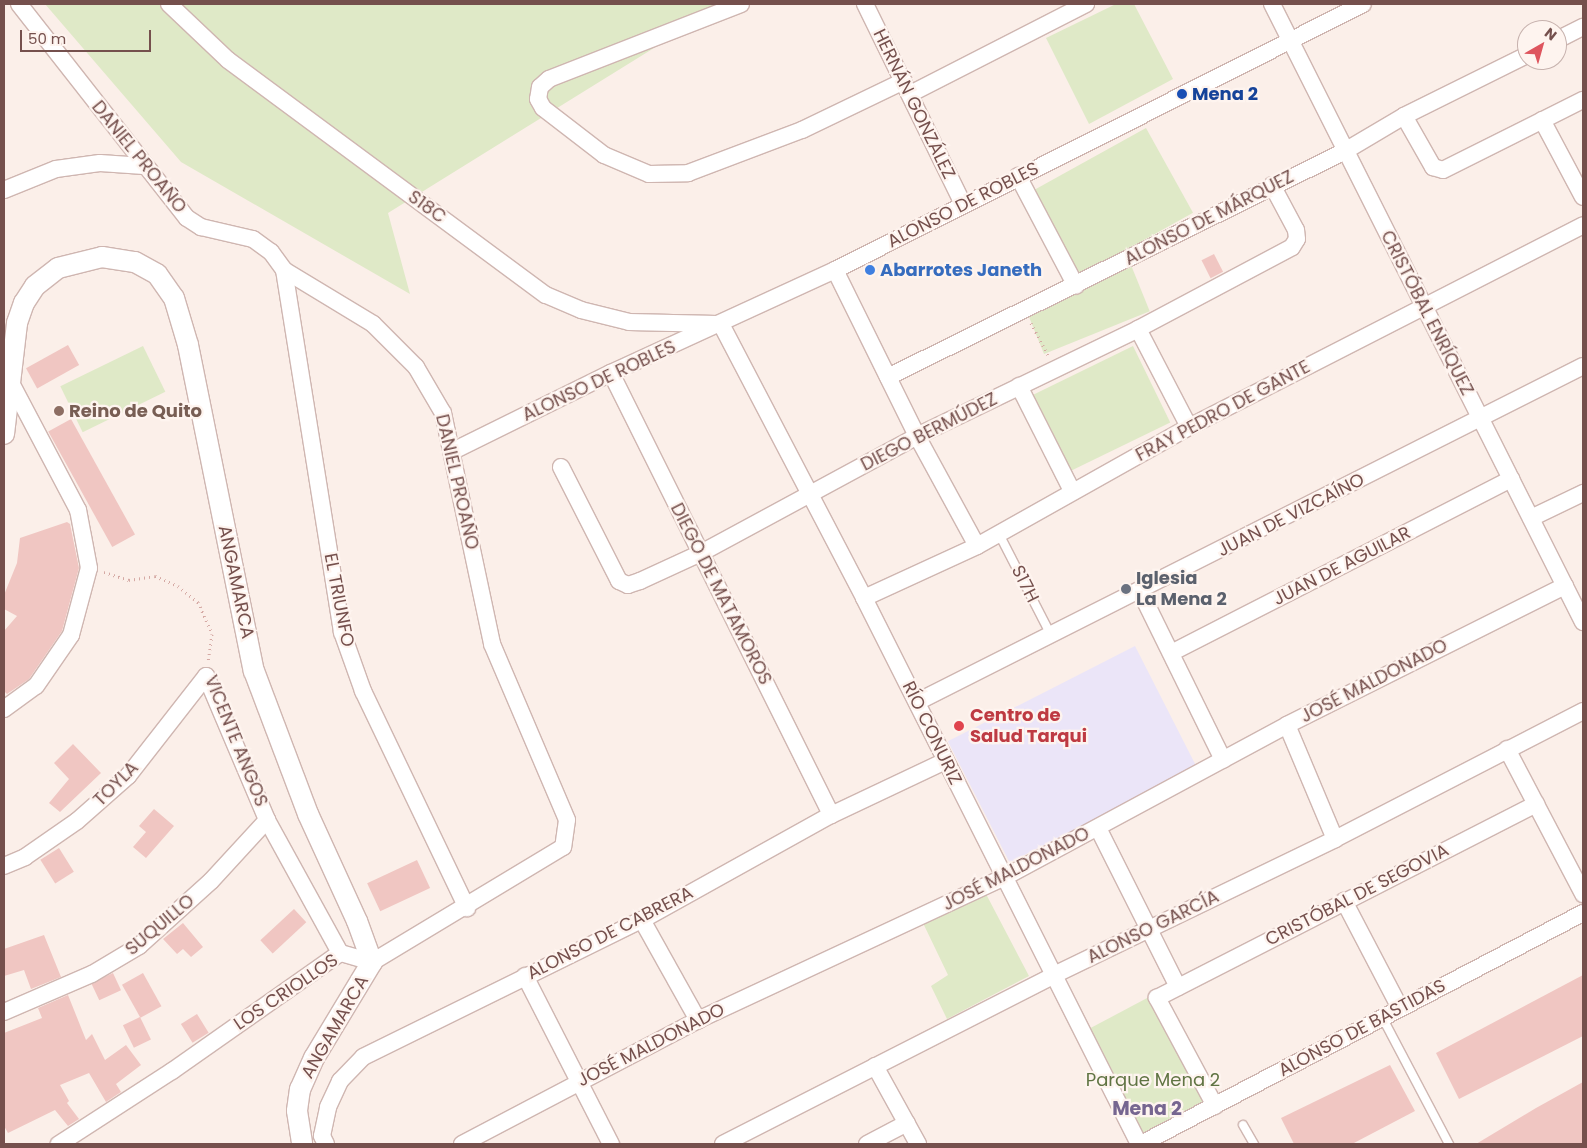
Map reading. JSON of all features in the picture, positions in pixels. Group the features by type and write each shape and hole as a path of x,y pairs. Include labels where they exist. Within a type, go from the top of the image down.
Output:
{"street":[{"name":"DANIEL PROAÑO","path":"20,4 144,166 187,218 201,227 253,239 271,252 284,270 373,324 416,367 443,413 453,452 492,644 567,820 567,837 563,847 467,908"},
{"name":"S18C","path":"169,4 228,60 546,295 580,310 629,322 722,324"},
{"path":"741,4 549,79 540,87 538,99 543,108 604,155 649,174 688,173 907,88 1086,4"},
{"name":"HERNÁN GONZÁLEZ","path":"865,4 964,204"},
{"name":"CRISTÓBAL ENRÍQUEZ","path":"1272,4 1480,419 1583,619"},
{"name":"ALONSO DE ROBLES","path":"453,452 610,373 722,324 835,270 1018,176 1363,4"},
{"path":"1567,35 1583,27"},
{"name":"ALONSO DE MÁRQUEZ","path":"888,377 1076,286 1272,185 1345,151 1404,116 1517,60"},
{"path":"1404,116 1433,166 1443,170 1583,100"},
{"path":"1542,120 1583,197"},
{"path":"6,185 56,169 100,163 144,166"},
{"path":"1018,176 1076,286"},
{"name":"DIEGO BERMÚDEZ","path":"561,467 623,585 640,580 701,553 917,436 1138,329 1292,247 1297,239 1296,230 1272,185"},
{"name":"FRAY PEDRO DE GANTE","path":"864,598 977,546 1189,427 1583,226"},
{"name":"ANGAMARCA","path":"4,434 6,375 17,323 24,303 35,286 58,268 102,257 145,267 168,287 188,345 254,671 308,814 357,920 372,962 314,1058 300,1089 297,1111 302,1144"},
{"name":"EL TRIUNFO","path":"284,270 342,632 363,691 467,908"},
{"path":"835,270 917,436 977,546"},
{"name":"RÍO CONURIZ","path":"722,324 864,598 1140,1144"},
{"path":"1138,329 1189,427"},
{"name":"JUAN DE VIZCAÍNO","path":"917,702 1583,366"},
{"name":"DIEGO DE MATAMOROS","path":"610,373 832,815"},
{"path":"4,709 36,686 71,635 89,568 78,510 6,375"},
{"path":"1019,386 1072,491"},
{"name":"JUAN DE AGUILAR","path":"1173,652 1511,479"},
{"path":"1531,518 1583,493"},
{"name":"JOSÉ MALDONADO","path":"471,1142 579,1080 698,1020 1005,877 1287,725 1565,586"},
{"path":"1140,591 1173,652 1224,760"},
{"name":"VICENTE ANGOS","path":"206,676 267,820 340,953"},
{"name":"TOYLA","path":"4,866 25,857 77,821 128,776 206,676"},
{"name":"ALONSO GARCÍA","path":"723,1144 1054,975 1335,839 1583,710"},
{"path":"1287,725 1335,839"},
{"path":"1507,749 1583,894"},
{"name":"ALONSO DE CABRERA","path":"326,1144 322,1136 328,1107 340,1081 363,1057 642,920 832,815 945,761"},
{"name":"CRISTÓBAL DE SEGOVIA","path":"1215,1106 1157,998 1536,804"},
{"name":"SUQUILLO","path":"4,1012 92,974 139,946 211,882 267,820"},
{"path":"1098,828 1151,928 1178,987"},
{"path":"1344,901 1400,1008"},
{"path":"372,962 467,908"},
{"name":"ALONSO DE BASTIDAS","path":"1140,1144 1583,913"},
{"path":"642,920 698,1020"},
{"name":"LOS CRIOLLOS","path":"59,1144 172,1071 340,953 372,962"},
{"path":"525,976 611,1144"},
{"path":"876,1066 918,1144"},
{"path":"867,1144 907,1123"}],"lane":[{"name":"S17H","path":"999,534 1051,636"},
{"path":"1382,1017 1449,1144"},
{"path":"1243,1125 1254,1144"}],"path":[{"path":"1025,311 1055,369"},
{"name":"VICENTE ANGOS","path":"89,568 129,580 155,576 178,586 198,602 212,634 206,676"}],"shaded area":[{"path":"1135,646 1197,767 1010,863 948,741"}],"green space":[{"path":"45,4 725,4 388,213 410,294 181,162"},
{"path":"1116,4 1134,4 1173,79 1089,124 1046,38"},
{"path":"1146,128 1193,213 1080,275 1033,191"},
{"path":"1131,265 1150,311 1044,354 1025,308"},
{"path":"143,346 165,392 83,432 60,386"},
{"path":"1133,346 1170,422 1070,471 1033,395"},
{"path":"986,894 1029,976 947,1019 931,986 948,975 923,923"},
{"name":"Parque Mena 2","path":"1149,997 1206,1104 1143,1137 1086,1030"}],"building":[{"path":"1214,254 1223,272 1211,278 1202,260"},
{"path":"68,345 79,365 37,388 26,368"},
{"path":"71,419 135,534 112,547 48,432"},
{"path":"67,522 70,524 79,568 62,631 29,679 7,694 4,691 4,631 17,616 4,609 4,595 17,563 20,538"},
{"path":"73,744 101,773 60,812 49,803 69,779 54,763"},
{"path":"154,809 174,826 146,858 133,847 146,832 139,826"},
{"path":"59,848 74,872 55,883 40,860"},
{"path":"417,860 430,888 380,911 367,883"},
{"path":"294,909 306,922 273,954 260,940"},
{"path":"183,923 203,947 191,957 183,949 177,954 163,939"},
{"path":"44,935 61,977 31,989 24,970 4,976 4,949"},
{"path":"113,973 121,990 99,1000 91,983"},
{"path":"143,973 161,1006 140,1018 122,985"},
{"path":"1583,975 1583,1036 1459,1099 1436,1053"},
{"path":"68,995 86,1040 92,1034 105,1060 126,1045 141,1065 116,1084 121,1092 106,1102 89,1073 60,1085 69,1101 67,1103 79,1119 68,1126 55,1110 8,1133 4,1126 4,1033 42,1018 38,1008"},
{"path":"197,1014 209,1033 193,1043 181,1024"},
{"path":"140,1017 151,1039 134,1048 123,1025"},
{"path":"1390,1065 1415,1111 1352,1144 1294,1144 1281,1118"},
{"path":"1583,1082 1583,1144 1476,1144 1536,1108"}],"place":[{"name":"Mena 2","path":"1182,94"},
{"name":"Abarrotes Janeth","path":"870,270"},
{"name":"Reino de Quito","path":"59,411"},
{"name":"Iglesia La Mena 2","path":"1126,589"},
{"name":"Centro de Salud Tarqui","path":"959,726"}],"district":[{"name":"Mena 2","path":"1147,1109"}]}
